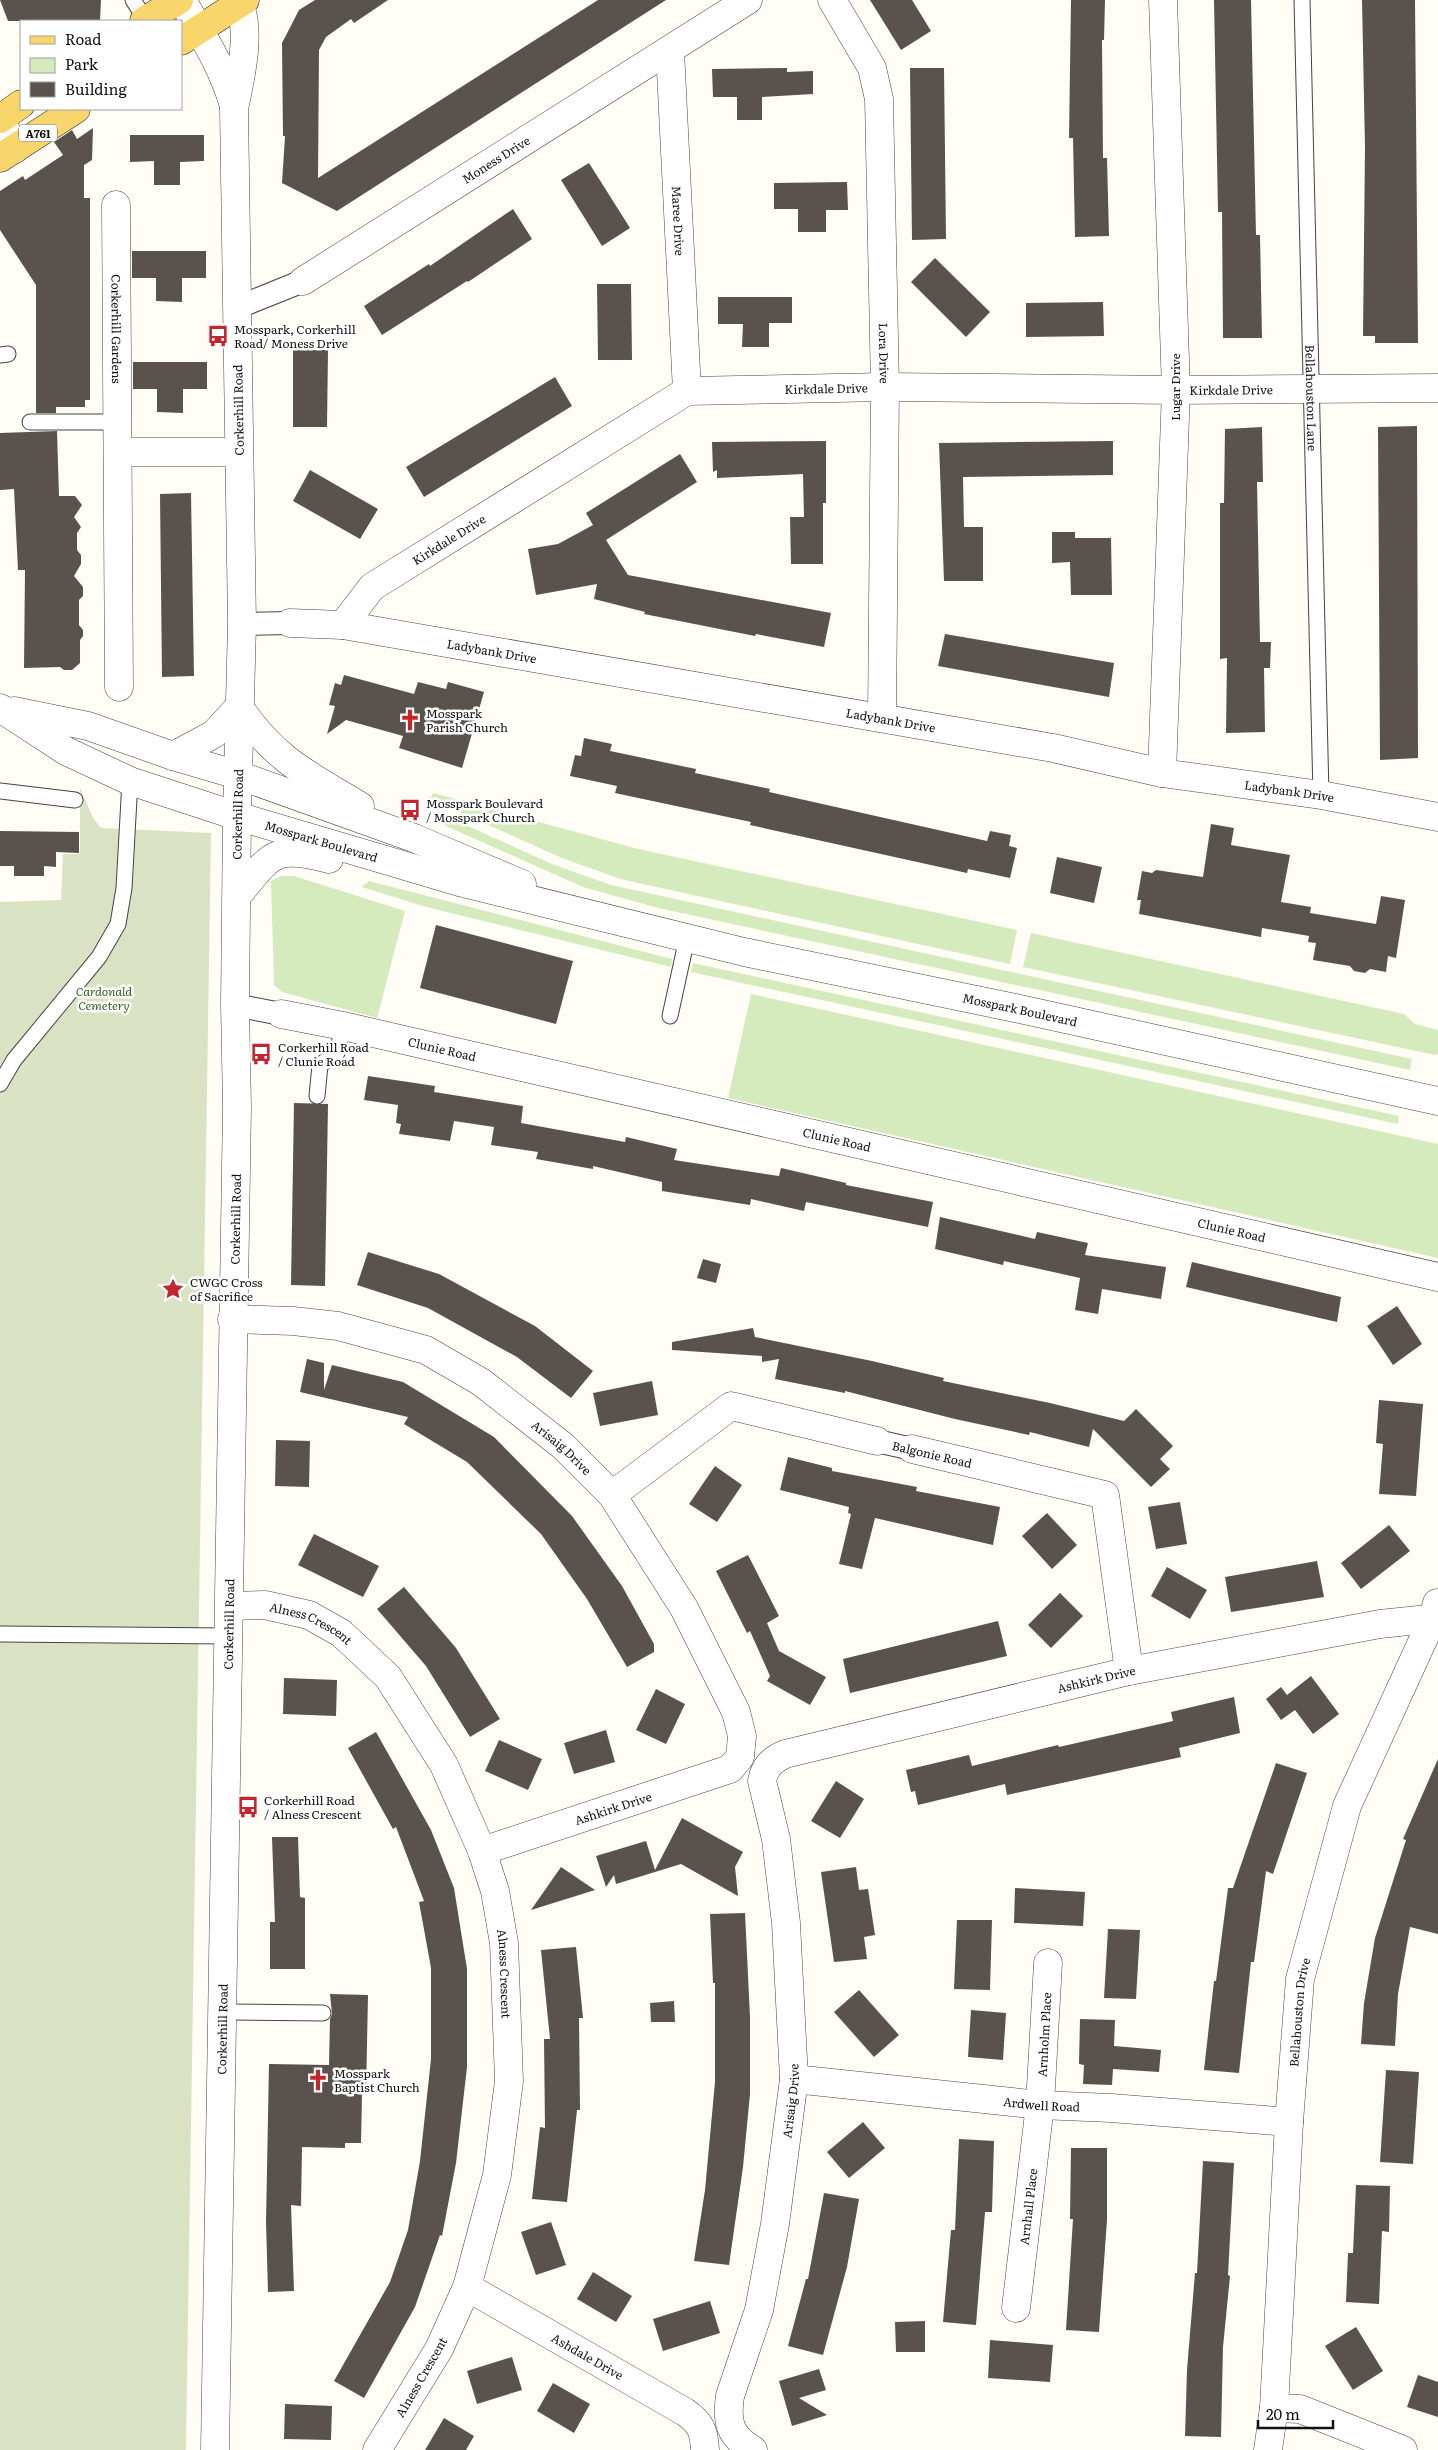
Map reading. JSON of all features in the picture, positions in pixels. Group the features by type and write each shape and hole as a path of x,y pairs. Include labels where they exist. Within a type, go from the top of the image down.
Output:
{"main road":[{"path":"141,14 180,0"},
{"path":"190,35 240,1"},
{"name":"A761","path":"0,118 20,105"},
{"name":"A761","path":"7,153 74,110"}],"street":[{"name":"Corkerhill Road","path":"180,0 190,35 216,57 227,81 234,109"},
{"name":"Moness Drive","path":"236,308 303,281 748,0"},
{"name":"Lora Drive","path":"832,0 872,68 879,99 885,387 882,718"},
{"name":"Lugar Drive","path":"1162,0 1176,390 1162,774"},
{"name":"Corkerhill Road","path":"215,2450 230,1606 232,1319 237,1107 235,1006 237,816 242,624 234,109 245,49 240,1"},
{"name":"Maree Drive","path":"670,51 687,391"},
{"path":"0,118 7,153"},
{"name":"Corkerhill Gardens","path":"116,205 120,687"},
{"name":"Kirkdale Drive","path":"343,626 372,587 687,391 885,387 1176,390 1438,388"},
{"path":"119,452 239,452"},
{"path":"242,624 290,623 343,626"},
{"name":"Ladybank Drive","path":"343,626 1053,748 1162,774 1320,796 1438,817"},
{"path":"173,756 214,734 240,706 257,733 284,760 414,838"},
{"name":"Mosspark Boulevard","path":"0,708 88,726 173,756 238,775 414,838 601,917"},
{"name":"Mosspark Boulevard","path":"0,708 66,751 130,780 237,816 464,883 687,938 1438,1101"},
{"path":"237,896 262,865 274,856 286,852 311,854 396,876 464,883"},
{"name":"Clunie Road","path":"235,1006 343,1026 1438,1277"},
{"name":"Arisaig Drive","path":"232,1319 294,1321 338,1326 426,1350 482,1382 539,1425 612,1495 684,1608 736,1712 742,1736 740,1757"},
{"name":"Balgonie Road","path":"612,1495 731,1406 1105,1495 1129,1671"},
{"name":"Alness Crescent","path":"230,1606 265,1605 309,1614 341,1633 388,1677 444,1765 482,1851 495,1891 504,1943 509,2081 497,2174 467,2287 439,2349 377,2450"},
{"name":"Ashkirk Drive","path":"764,1771 773,1759 785,1754 1129,1671 1380,1624 1436,1611"},
{"name":"Bellahouston Drive","path":"1268,2450 1274,2408 1289,2122 1300,1979 1310,1936 1347,1806 1436,1611"},
{"path":"740,1757 764,1771"},
{"name":"Ashkirk Drive","path":"482,1851 730,1769 740,1757"},
{"name":"Arisaig Drive","path":"730,2425 728,2411 730,2396 759,2310 775,2224 794,2079 786,1923 776,1839 764,1798 762,1781 764,1771"},
{"name":"Arnholm Place","path":"1040,2105 1048,1963"},
{"name":"Ardwell Road","path":"794,2079 1040,2105 1112,2108 1289,2122"},
{"name":"Arnhall Place","path":"1016,2308 1040,2105"},
{"name":"Ashdale Drive","path":"467,2287 685,2412 696,2420 704,2441"},
{"path":"1274,2408 1300,2409 1403,2450"},
{"path":"704,2441 730,2425 738,2441 753,2450"}],"lane":[{"name":"Bellahouston Lane","path":"1302,0 1320,796"},
{"path":"30,422 119,422"},
{"path":"0,1084 14,1060 99,957 118,924 124,888 130,780"},
{"path":"0,792 75,800"},
{"path":"670,1016 687,938"},
{"path":"317,1096 320,1065 337,1053 343,1026"},
{"path":"0,1634 229,1636"},
{"path":"223,2012 323,2012"}],"green space":[{"name":"Cardonald Cemetery","path":"80,788 93,818 101,828 211,833 186,2450 0,2450 0,902 61,900 63,854 80,854"},
{"path":"433,793 638,849 1017,930 1010,964 620,879 562,858 430,799"},
{"path":"439,813 552,864 611,885 1412,1059 1410,1070 658,908 583,887 435,821"},
{"path":"281,876 294,876 405,911 377,1018 282,992 274,985 271,881"},
{"path":"369,881 672,959 671,967 426,907 362,887"},
{"path":"1031,933 1404,1014 1415,1024 1438,1030 1438,1054 1435,1055 1023,967"},
{"path":"693,963 1399,1116 1398,1124 691,972"},
{"path":"751,994 1438,1144 1438,1258 728,1098"}],"building":[{"path":"0,0 101,0 100,20 8,21"},
{"path":"315,0 388,0 354,23 351,19 326,37 319,50 318,178 598,0 666,0 337,211 282,183 285,136 283,136 282,43 299,10"},
{"path":"870,0 912,0 931,31 901,50"},
{"path":"1071,0 1105,0 1104,40 1102,40 1103,158 1107,158 1109,236 1075,237 1073,138 1069,138"},
{"path":"1214,0 1251,0 1256,235 1260,235 1262,338 1223,338 1222,212 1218,212"},
{"path":"1362,0 1415,0 1418,343 1375,343 1375,336 1363,336 1365,148"},
{"path":"787,68 787,72 813,71 813,94 762,97 762,120 737,120 737,97 713,97 712,69"},
{"path":"910,68 944,68 946,239 912,240"},
{"path":"93,128 92,160 84,165 84,198 90,198 90,400 85,400 85,407 56,407 56,413 36,413 36,285 0,230 0,191 23,176 25,180 63,155 54,142 72,130 77,139"},
{"path":"130,135 204,135 204,161 180,162 180,185 154,185 154,161 130,162"},
{"path":"589,163 630,228 602,246 561,180"},
{"path":"847,182 848,210 826,210 826,232 798,232 798,209 774,209 774,183"},
{"path":"513,209 532,239 468,282 382,335 364,306 429,264 430,266"},
{"path":"132,251 206,251 206,278 182,278 182,302 156,301 156,278 132,278"},
{"path":"935,258 990,312 966,337 911,282"},
{"path":"597,284 631,284 632,360 598,360"},
{"path":"718,297 792,297 792,323 769,323 769,347 742,347 743,324 718,324"},
{"path":"1103,302 1104,336 1026,337 1026,303"},
{"path":"293,350 328,350 327,427 293,427"},
{"path":"133,362 207,362 207,389 183,389 183,413 157,412 157,389 133,389"},
{"path":"555,377 572,406 424,497 406,467"},
{"path":"1417,426 1418,758 1380,760 1378,427"},
{"path":"1262,427 1263,482 1257,482 1260,642 1271,642 1270,668 1264,668 1265,732 1226,733 1227,658 1220,659 1220,503 1224,503 1225,429"},
{"path":"57,431 59,496 75,496 82,505 74,517 81,527 77,533 77,550 81,555 81,564 74,576 83,587 83,596 79,600 79,625 83,630 83,636 80,640 80,663 72,670 64,670 60,667 24,668 25,570 18,570 14,489 0,490 0,433"},
{"path":"826,441 826,503 823,503 823,564 791,564 790,517 804,517 803,474 717,478 717,470 713,472 712,442"},
{"path":"1113,441 1113,475 963,477 964,527 983,527 983,581 944,581 939,443"},
{"path":"680,454 697,482 606,540 628,575 831,613 824,647 756,634 755,636 644,614 645,612 594,599 597,584 536,595 528,549 558,544 593,525 586,513"},
{"path":"310,470 378,509 360,539 293,501"},
{"path":"191,493 194,676 162,677 160,494"},
{"path":"1052,532 1075,532 1075,538 1111,538 1112,595 1071,595 1070,562 1052,563"},
{"path":"945,634 1114,663 1109,697 938,666"},
{"name":"Mosspark Parish Church","path":"344,675 414,694 418,682 446,689 448,682 484,692 462,768 399,748 403,736 346,720 327,734 335,706 329,705 335,683 341,685"},
{"path":"584,738 612,744 610,751 696,769 695,773 770,789 769,792 987,841 990,831 1011,835 1009,846 1017,848 1010,878 968,869 967,873 750,825 751,822 615,793 617,786 570,776 575,755 581,756"},
{"path":"1211,824 1234,828 1231,845 1290,855 1281,902 1311,907 1310,913 1376,924 1381,896 1405,900 1396,958 1388,956 1386,972 1370,969 1365,973 1354,971 1350,966 1313,960 1316,943 1308,942 1309,936 1262,928 1261,937 1139,914 1141,900 1137,900 1142,871 1152,873 1156,870 1203,877"},
{"path":"0,831 79,832 79,853 56,852 56,867 44,866 44,876 14,876 14,866 0,866"},
{"path":"1057,857 1102,867 1094,903 1050,893"},
{"path":"436,925 573,961 556,1024 420,988"},
{"path":"368,1076 435,1086 434,1092 523,1106 521,1123 625,1142 626,1137 677,1149 674,1160 779,1176 781,1168 846,1183 846,1185 933,1202 928,1227 806,1202 804,1211 751,1199 750,1205 662,1191 662,1182 593,1166 593,1169 536,1159 538,1152 491,1145 494,1127 454,1121 450,1141 399,1134 401,1124 396,1123 398,1105 364,1100"},
{"path":"294,1103 328,1104 325,1286 291,1285"},
{"path":"940,1217 1035,1239 1037,1232 1088,1243 1085,1255 1166,1267 1161,1299 1102,1289 1098,1314 1075,1310 1080,1278 1004,1261 1003,1265 935,1249"},
{"path":"368,1252 439,1274 535,1326 593,1371 571,1398 517,1357 428,1308 357,1285"},
{"path":"703,1259 721,1264 716,1283 697,1278"},
{"path":"1192,1262 1341,1297 1337,1322 1186,1287"},
{"path":"1397,1306 1422,1344 1393,1365 1367,1326"},
{"path":"753,1328 755,1337 872,1361 944,1378 943,1381 1050,1403 1124,1421 1136,1409 1173,1446 1160,1459 1170,1469 1151,1487 1093,1429 1089,1447 1030,1432 1029,1435 955,1419 845,1391 845,1393 775,1379 779,1359 762,1362 762,1356 672,1350 672,1342"},
{"path":"307,1359 324,1363 324,1390 332,1365 403,1382 494,1437 572,1516 622,1586 654,1644 654,1652 627,1667 587,1599 541,1534 467,1462 404,1424 408,1417 300,1392"},
{"path":"652,1381 658,1415 600,1426 593,1393"},
{"path":"1379,1400 1423,1404 1416,1496 1379,1494 1383,1444 1376,1443"},
{"path":"276,1440 310,1441 309,1487 275,1486"},
{"path":"788,1457 832,1468 832,1471 917,1487 916,1491 1000,1507 993,1545 875,1518 862,1569 839,1564 851,1514 848,1513 849,1507 780,1490"},
{"path":"715,1466 742,1485 717,1522 689,1504"},
{"path":"1180,1502 1187,1544 1156,1549 1148,1507"},
{"path":"1047,1513 1077,1545 1052,1569 1022,1536"},
{"path":"1389,1525 1410,1551 1361,1589 1341,1563"},
{"path":"314,1534 379,1566 363,1597 298,1565"},
{"path":"748,1555 779,1616 767,1623 779,1651 826,1677 810,1705 767,1681 770,1676 750,1631 747,1633 716,1571"},
{"path":"1317,1561 1324,1597 1231,1612 1225,1577"},
{"path":"1167,1567 1207,1590 1190,1619 1151,1596"},
{"path":"404,1587 456,1648 500,1719 470,1737 426,1666 377,1609"},
{"path":"1060,1593 1083,1616 1051,1648 1028,1625"},
{"path":"998,1621 1007,1656 850,1693 843,1659"},
{"path":"1311,1676 1339,1714 1313,1734 1295,1710 1281,1720 1266,1699 1281,1687 1287,1695"},
{"path":"284,1678 337,1680 336,1716 283,1714"},
{"path":"656,1689 685,1704 666,1744 636,1730"},
{"path":"1234,1697 1240,1733 1179,1748 1181,1757 1007,1795 1005,1784 918,1805 915,1791 911,1792 906,1770 969,1755 972,1766 1058,1745 1059,1747 1173,1721 1171,1712"},
{"path":"606,1730 615,1762 574,1774 564,1743"},
{"path":"376,1732 431,1830 454,1888 467,1969 467,2067 456,2163 442,2236 440,2235 415,2307 364,2398 334,2381 390,2282 408,2230 420,2161 431,2059 431,1968 419,1902 424,1901 396,1827 393,1829 348,1748"},
{"path":"499,1740 542,1759 528,1790 485,1771"},
{"path":"1438,1759 1438,1934 1410,1927 1398,1994 1395,2046 1361,2044 1364,2003 1375,1938 1406,1840 1403,1839"},
{"path":"1276,1763 1307,1773 1273,1874 1266,1871 1254,1962 1251,1962 1239,2073 1204,2070 1214,1981 1216,1981 1228,1888 1233,1888"},
{"path":"836,1781 864,1799 840,1838 811,1821"},
{"path":"682,1818 743,1852 735,1867 738,1896 681,1864 616,1884 614,1875 606,1887 596,1856 646,1841 655,1870"},
{"path":"272,1837 298,1837 300,1897 305,1898 305,1969 270,1969 270,1922 275,1922"},
{"path":"561,1867 595,1890 531,1910"},
{"path":"856,1867 859,1890 868,1889 875,1935 864,1937 867,1959 834,1962 821,1872"},
{"path":"1015,1888 1085,1892 1083,1926 1014,1923"},
{"path":"745,1913 750,2017 750,2094 743,2167 729,2265 694,2261 705,2190 715,2082 715,1983 713,1983 710,1914"},
{"path":"957,1920 992,1920 990,1990 954,1989"},
{"path":"1108,1929 1140,1930 1136,1999 1104,1998"},
{"path":"576,1947 583,2018 579,2018 580,2110 577,2110 567,2202 532,2199 540,2127 545,2128 544,2039 550,2039 541,1950"},
{"path":"859,1990 899,2035 874,2057 834,2012"},
{"name":"Mosspark Baptist Church","path":"330,1994 368,1995 366,2094 362,2094 361,2143 345,2143 345,2148 302,2147 301,2206 291,2205 294,2291 268,2292 266,2222 269,2064 329,2065 330,2019 332,2014"},
{"path":"674,2001 675,2022 651,2022 650,2003"},
{"path":"971,2010 1006,2013 1003,2060 968,2057"},
{"path":"1080,2019 1115,2020 1114,2046 1161,2050 1159,2072 1113,2069 1112,2085 1083,2084 1084,2065 1079,2064"},
{"path":"1386,2070 1419,2072 1413,2164 1380,2162"},
{"path":"863,2122 885,2148 849,2178 827,2152"},
{"path":"959,2139 994,2141 992,2212 985,2212 976,2325 943,2322 951,2230 955,2230"},
{"path":"1071,2148 1107,2148 1107,2220 1099,2332 1066,2330 1073,2219 1070,2219"},
{"path":"1203,2161 1234,2163 1228,2275 1230,2276 1223,2347 1221,2437 1185,2436 1187,2370 1195,2273 1197,2273"},
{"path":"1356,2185 1390,2186 1389,2232 1382,2231 1379,2304 1346,2302 1348,2253 1353,2253"},
{"path":"824,2193 859,2199 847,2267 823,2355 788,2346 806,2279 808,2279"},
{"path":"551,2222 566,2265 536,2275 521,2232"},
{"path":"593,2272 632,2296 616,2322 577,2299"},
{"path":"710,2301 720,2333 663,2351 653,2319"},
{"path":"925,2321 925,2352 896,2352 895,2322"},
{"path":"1356,2327 1383,2371 1353,2390 1325,2346"},
{"path":"990,2340 1053,2345 1050,2382 988,2378"},
{"path":"512,2357 522,2390 477,2404 467,2371"},
{"path":"819,2369 826,2390 799,2398 827,2415 792,2426 779,2381"},
{"path":"1418,2375 1438,2382 1438,2417 1407,2407"},
{"path":"553,2383 590,2404 574,2433 537,2411"},
{"path":"285,2404 332,2406 331,2440 284,2439"},
{"path":"444,2418 474,2436 466,2450 425,2450"}],"place":[{"name":"Mosspark, Corkerhill Road/ Moness Drive","path":"218,336"},
{"name":"Mosspark Parish Church","path":"410,720"},
{"name":"Mosspark Boulevard / Mosspark Church","path":"410,810"},
{"name":"Corkerhill Road / Clunie Road","path":"261,1054"},
{"name":"CWGC Cross of Sacrifice","path":"173,1289"},
{"name":"Corkerhill Road / Alness Crescent","path":"248,1807"},
{"name":"Mosspark Baptist Church","path":"318,2080"}]}
